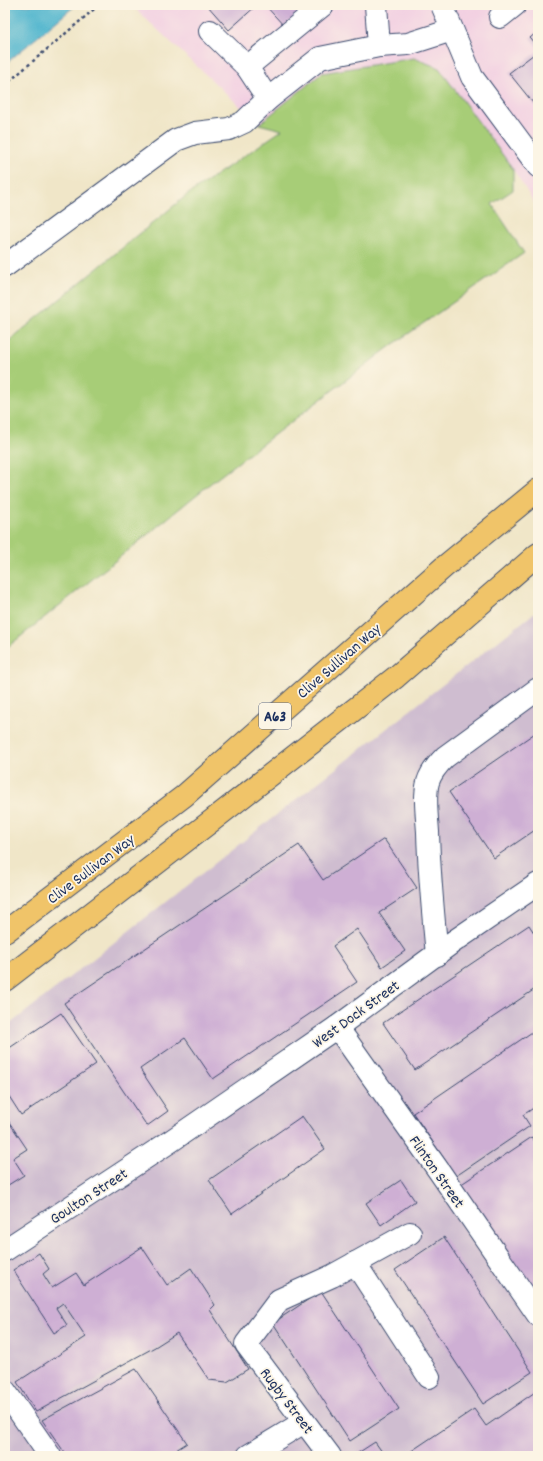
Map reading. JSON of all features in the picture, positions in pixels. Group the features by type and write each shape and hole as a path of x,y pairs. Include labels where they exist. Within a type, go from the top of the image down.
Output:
{"highway":[{"path":"444,568 538,478"},
{"name":"Clive Sullivan Way","path":"5,932 184,796 444,568 538,490"},
{"name":"A63","path":"5,980 396,676 538,554"},
{"path":"396,676 538,568"}],"street":[{"path":"247,67 323,5"},
{"path":"376,5 379,46"},
{"path":"442,5 472,77 538,166"},
{"path":"210,30 247,67 268,99"},
{"path":"5,266 176,140 195,133 229,129 244,122 268,99 320,58 379,46 408,44 452,30"},
{"path":"437,954 430,882 427,812 428,782 437,766 445,757 538,689"},
{"name":"West Dock Street","path":"171,1141 337,1027 437,954 538,884"},
{"name":"Flinton Street","path":"337,1027 439,1170 538,1315"},
{"name":"Goulton Street","path":"5,1250 171,1141"},
{"path":"410,1233 356,1263 429,1377"},
{"name":"Rugby Street","path":"330,1456 246,1344 279,1300 332,1276 356,1263"},
{"path":"5,1391 50,1456"},
{"path":"248,1456 304,1422"}],"path":[{"path":"5,86 99,5"}],"shaded area":[{"path":"131,5 538,5 538,209 513,169 322,73 259,124"},
{"path":"538,610 538,1456 5,1456 5,1028"}],"green space":[{"path":"414,58 439,68 513,169 513,190 492,204 524,253 388,348 211,483 5,649 5,344 187,195 282,130 259,124 322,73"}],"water":[{"path":"5,5 76,5 5,64"}],"building":[{"path":"207,5 257,5 229,30"},
{"path":"265,5 296,5 301,11 284,26"},
{"path":"538,31 538,48 530,38"},
{"path":"538,51 538,109 509,73"},
{"path":"538,731 538,828 494,858 449,792"},
{"path":"384,839 417,888 379,913 405,951 382,967 357,929 333,946 357,982 213,1079 185,1038 140,1069 168,1111 147,1126 64,1003 299,845 323,880"},
{"path":"529,925 538,939 538,987 415,1070 383,1023"},
{"path":"61,1013 96,1064 21,1115 5,1090 5,1051"},
{"path":"538,1028 538,1105 523,1115 530,1126 456,1176 413,1113"},
{"path":"5,1116 27,1149 13,1158 24,1175 5,1187"},
{"path":"302,1116 325,1149 232,1214 209,1180"},
{"path":"532,1137 538,1146 538,1308 457,1187"},
{"path":"401,1180 415,1201 381,1225 366,1203"},
{"path":"444,1237 532,1372 483,1404 395,1270"},
{"path":"142,1247 167,1285 191,1268 215,1305 210,1310 248,1369 227,1382 209,1380 177,1333 155,1347 36,1412 17,1382 86,1337 63,1303 56,1308 67,1325 54,1333 13,1270 39,1253 49,1269 43,1274 52,1288 76,1273 84,1285"},
{"path":"321,1291 399,1409 350,1441 273,1323"},
{"path":"136,1369 187,1443 176,1450 180,1456 67,1456 42,1420"},
{"path":"538,1390 538,1456 404,1456 474,1409 486,1426"},
{"path":"375,1442 385,1456 360,1456 358,1453"}]}
